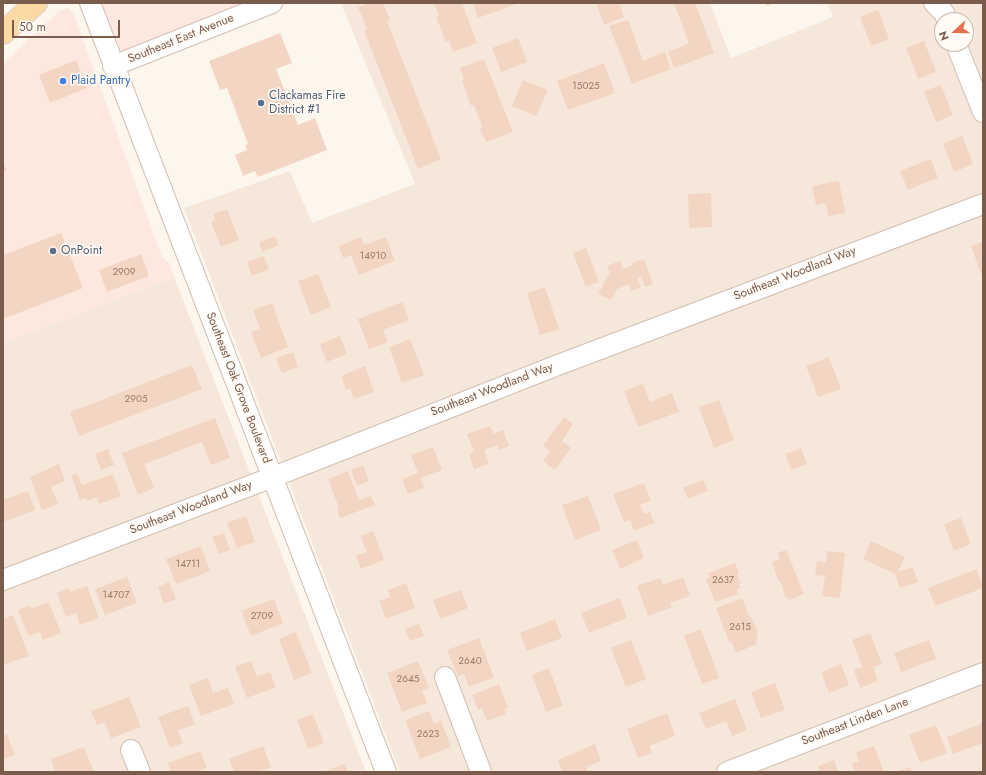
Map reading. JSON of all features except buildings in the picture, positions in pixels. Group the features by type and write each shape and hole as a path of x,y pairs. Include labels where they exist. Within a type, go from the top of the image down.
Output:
{"main road":[{"path":"3,33 36,3"}],"street":[{"name":"Southeast Oak Grove Boulevard","path":"90,3 386,772"},
{"name":"Southeast East Avenue","path":"113,66 272,3"},
{"path":"934,3 943,12"},
{"path":"959,52 983,112"},
{"name":"Southeast Woodland Way","path":"3,580 273,477 506,384 983,204"},
{"name":"Southeast Linden Lane","path":"727,772 983,673"},
{"path":"445,677 481,772"},
{"path":"131,750 140,772"}],"shaded area":[{"path":"101,3 243,3 120,52"},
{"path":"341,3 710,3 731,58 833,17 827,3 983,3 983,772 400,772 184,208 290,171 312,223 415,184"},
{"path":"68,8 74,15 162,257 169,263 174,277 3,343 3,64 59,11"},
{"path":"174,277 366,772 3,772 3,343"}],"place":[{"name":"Plaid Pantry","path":"63,81"},
{"name":"Clackamas Fire District #1","path":"261,103"},
{"name":"OnPoint","path":"53,251"}]}
